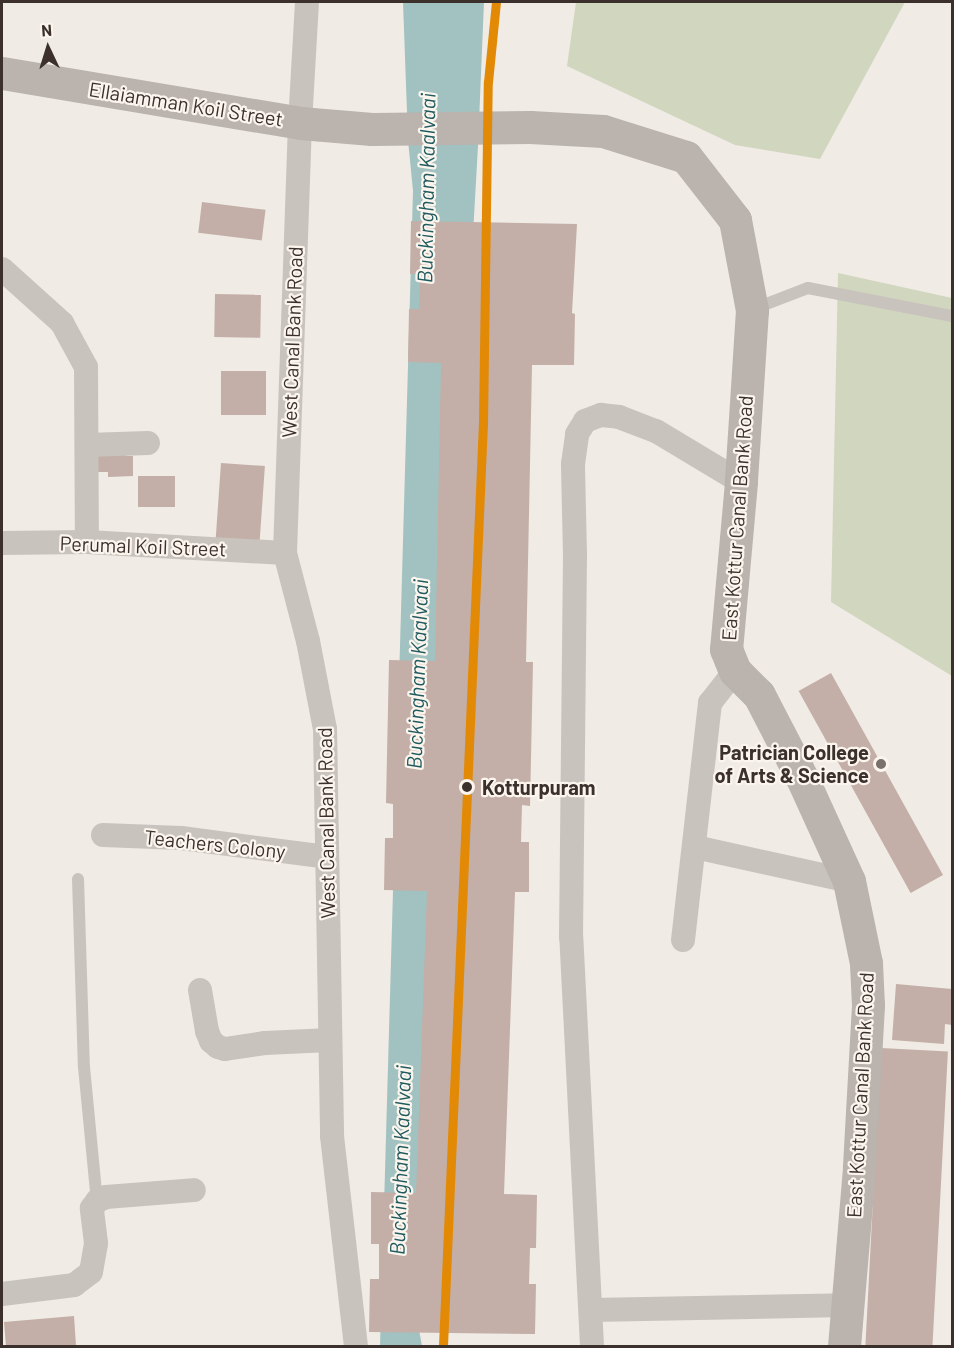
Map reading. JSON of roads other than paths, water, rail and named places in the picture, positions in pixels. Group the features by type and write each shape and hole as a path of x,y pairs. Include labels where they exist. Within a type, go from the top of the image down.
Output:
{"street":[{"name":"West Canal Bank Road","path":"307,2 300,123 285,553 308,641 325,729 332,1136 356,1347"},
{"name":"Ellaiamman Koil Street","path":"2,73 300,123 372,129"},
{"name":"East Kottur Canal Bank Road","path":"372,129 530,127 603,131 686,157 735,220 752,310 741,482 726,637 730,662 735,671 759,694 802,778 849,881 866,963 868,1005 859,1168 844,1347"},
{"path":"2,269 62,324 86,367 87,542"},
{"path":"591,1344 592,1310 571,937 575,555 573,464 577,434 585,421 601,415 619,417 657,431 741,482"},
{"path":"87,445 148,443"},
{"name":"Perumal Koil Street","path":"2,543 87,542 285,553"},
{"path":"683,940 710,703 735,671"},
{"name":"Teachers Colony","path":"103,835 181,838 327,857"},
{"path":"695,847 849,881"},
{"path":"200,990 207,1031 211,1041 218,1047 225,1049 265,1043 330,1040"},
{"path":"2,1294 74,1285 91,1272 96,1243 92,1208 97,1201 106,1197 194,1190"},
{"path":"592,1310 846,1305"}],"lane":[{"path":"752,310 808,288 952,316"},
{"path":"78,879 84,1067 97,1201"}],"water":[{"name":"Buckingham Kaalvaai","path":"403,2 484,2 478,146 413,1297 422,1346 380,1346 413,191 408,140"}],"place":[{"name":"Patrician College of Arts & Science","path":"881,764"},
{"name":"Kotturpuram","path":"467,787"}]}
